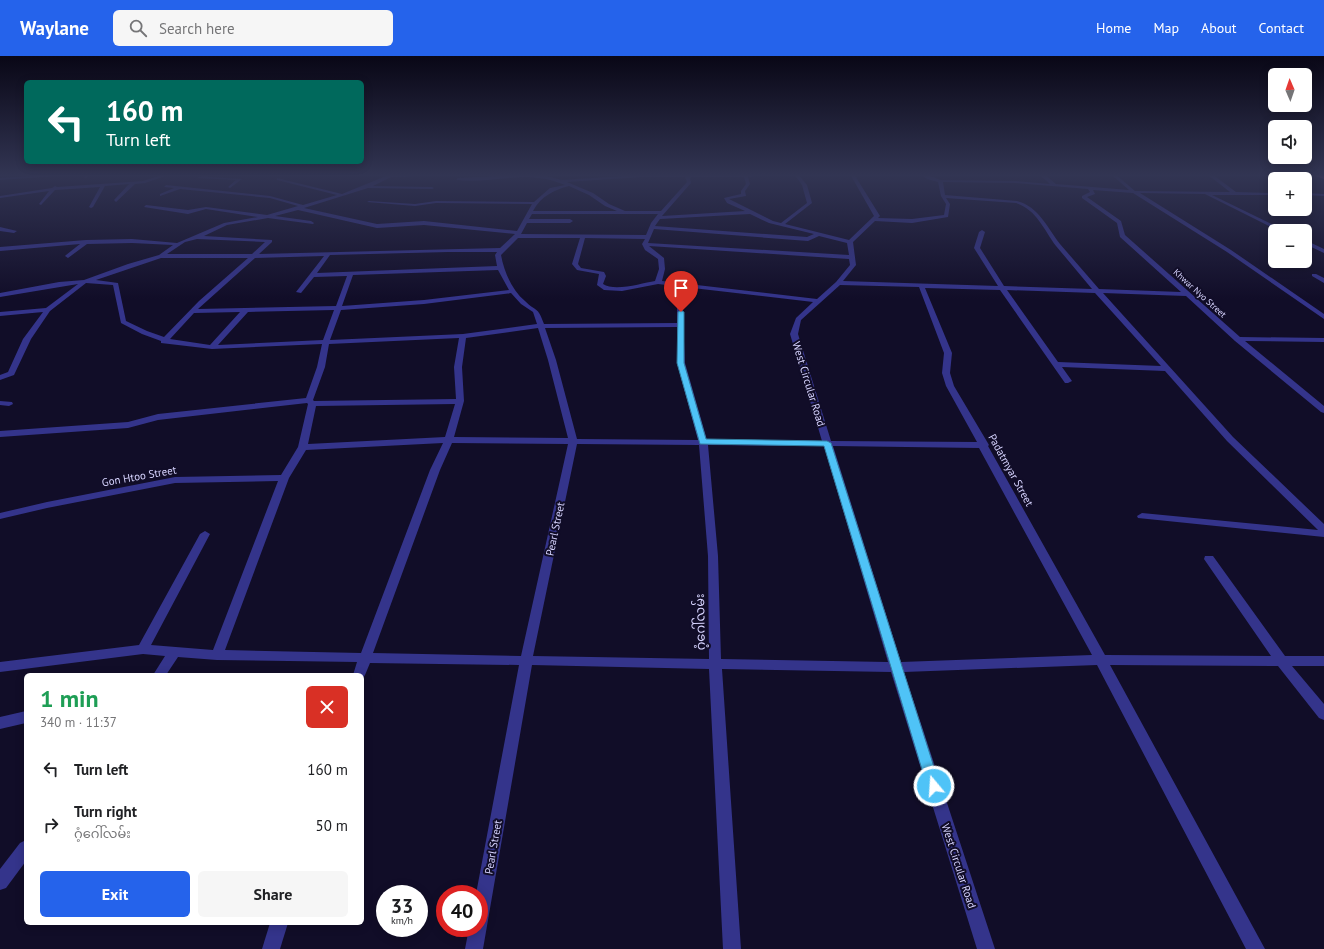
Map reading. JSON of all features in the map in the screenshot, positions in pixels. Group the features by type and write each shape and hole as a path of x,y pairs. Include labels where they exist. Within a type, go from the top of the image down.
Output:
{"street":[{"path":"258,216 311,223"},
{"path":"161,256 176,244 197,237 226,224 272,216"},
{"path":"332,216 377,226 424,223 518,235 648,237"},
{"path":"313,275 500,268 498,255 501,250 518,235 528,216"},
{"path":"546,216 570,221"},
{"path":"658,282 662,269 661,258 647,249 645,244 652,227 660,216"},
{"path":"674,216 703,217 716,216"},
{"path":"760,216 781,225 850,242 877,216"},
{"path":"781,225 793,216"},
{"path":"875,219 912,221 946,216"},
{"path":"1037,216 1043,221 1056,243 1166,369 1230,439 1324,530"},
{"name":"Khwar Nyo Street","path":"1110,216 1119,222 1122,236 1238,339 1324,410"},
{"path":"1172,216 1229,251 1324,317"},
{"path":"1251,216 1268,224"},
{"path":"652,227 808,239 818,234"},
{"path":"0,229 14,230"},
{"path":"982,232 977,248 1002,288 1068,381"},
{"path":"583,236 575,264 579,269 602,273 603,276 600,285 604,288 622,289 658,282 818,301"},
{"path":"164,340 201,302 270,241 197,237"},
{"path":"0,249 86,242 132,241 176,244"},
{"path":"68,256 86,242"},
{"name":"West Circular Road","path":"850,242 853,265 838,283 798,319 794,334 896,667 986,949"},
{"path":"645,244 852,257"},
{"path":"1312,245 1324,251"},
{"path":"0,378 11,373 27,339 48,310 84,282 124,267 161,256 254,256 501,250"},
{"path":"299,292 329,253"},
{"name":"Pearl Street","path":"486,885 526,661 573,442 552,360 536,312 523,303 513,291 500,268"},
{"path":"217,655 284,478 303,447 310,402 321,367 326,342 340,308 351,273"},
{"path":"1314,275 1324,281"},
{"path":"0,296 84,282 109,281 116,284 123,322 139,331 164,340 180,344 212,347 463,336 540,326 682,325"},
{"path":"838,283 1188,294"},
{"name":"Padatmyar Street","path":"921,285 948,353 946,373 950,386 984,445 1101,660 1256,949"},
{"path":"0,292 30,290"},
{"path":"193,311 340,308 424,302 513,291"},
{"name":"ဂံ့ဂေါ်လမ်း","path":"680,298 682,325 681,363 702,433 713,556 715,664 732,949"},
{"path":"0,314 48,310"},
{"path":"212,347 246,310"},
{"path":"360,673 435,470 449,440 460,401 458,367 463,336"},
{"path":"1238,339 1324,340"},
{"path":"1055,364 1166,369"},
{"path":"0,434 128,424 158,417 310,402 460,401"},
{"path":"0,403 9,404"},
{"path":"303,447 449,440 984,445"},
{"name":"Gon Htoo Street","path":"0,516 47,505 175,480 284,478"},
{"path":"1142,516 1324,534"},
{"path":"143,649 205,534"},
{"path":"1209,559 1282,662 1324,714"},
{"path":"0,667 143,649 217,655 364,659 896,667 1101,660 1324,661"},
{"path":"160,673 175,651"},
{"path":"0,723 24,717"},
{"path":"0,882 24,851"},
{"path":"271,949 278,925"},
{"path":"474,949 476,937"}],"route":[{"path":"681,312 681,363 702,433 702,442 827,443 934,786"}]}
